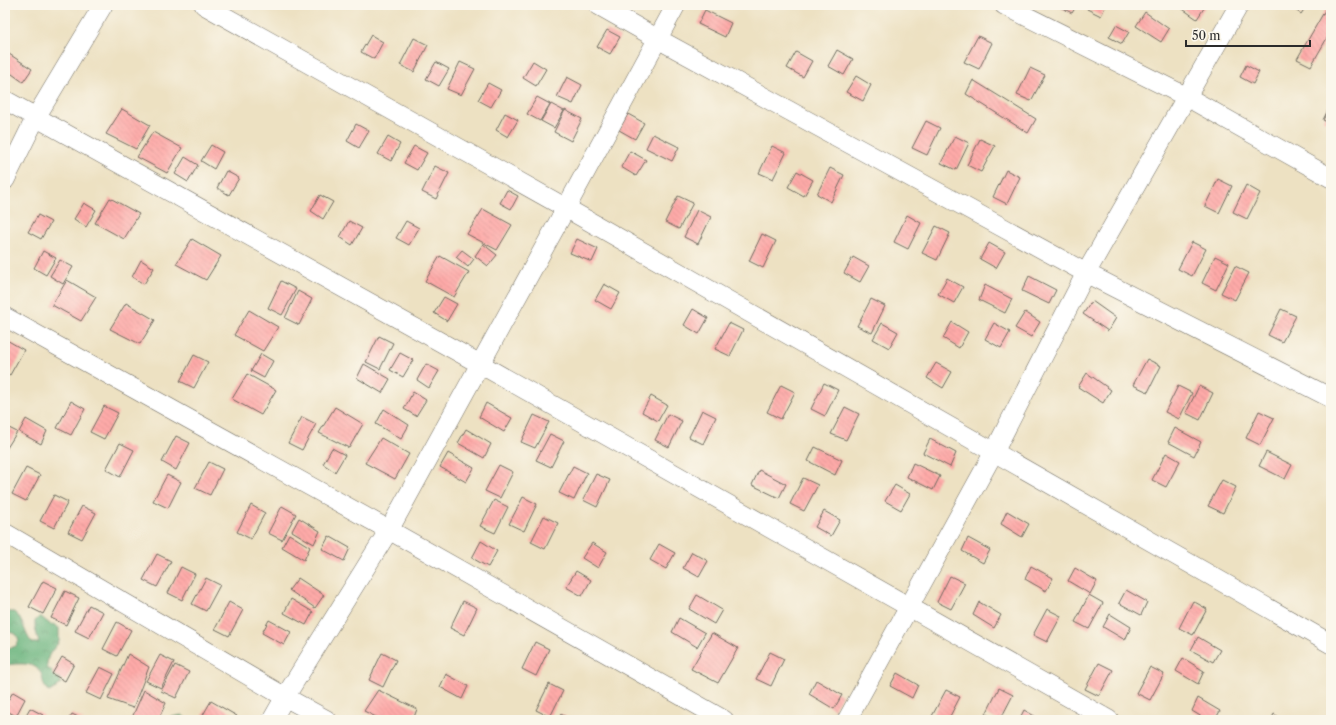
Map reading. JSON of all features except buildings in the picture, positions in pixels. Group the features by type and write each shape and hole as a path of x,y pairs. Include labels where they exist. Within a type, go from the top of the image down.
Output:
{"street":[{"path":"5,180 36,117 103,5"},
{"path":"204,5 566,208 1331,644"},
{"path":"598,5 1086,273 1331,398"},
{"path":"272,720 389,530 676,5"},
{"path":"1004,5 1186,98 1331,178"},
{"path":"847,720 994,452 1086,273 1239,5"},
{"path":"5,100 480,364 1109,720"},
{"path":"5,317 389,530 724,720"},
{"path":"5,533 285,697 327,720"}],"green space":[{"path":"5,612 14,612 17,615 32,643 39,643 35,628 35,621 40,616 51,625 53,624 59,628 59,642 47,660 47,668 59,675 61,683 56,688 49,692 44,686 40,672 34,666 24,664 5,665 5,650 16,646 19,640 16,634 9,632 5,633"},
{"path":"182,715 188,720 140,720 162,719"}]}
